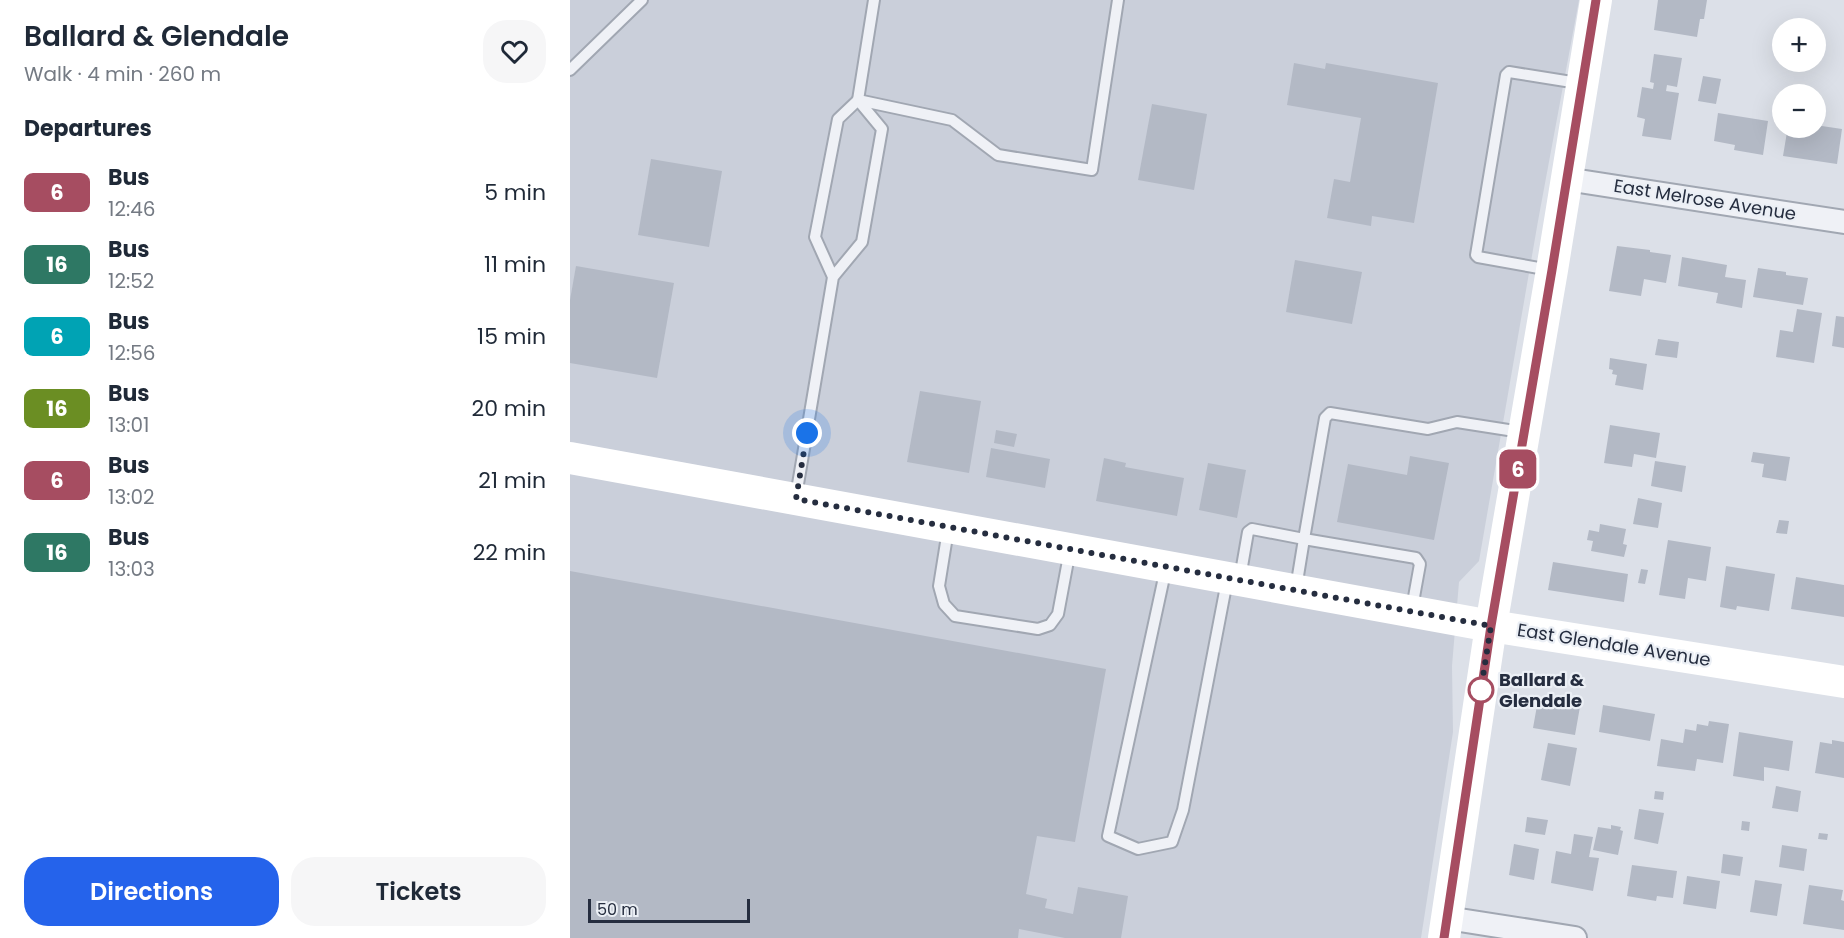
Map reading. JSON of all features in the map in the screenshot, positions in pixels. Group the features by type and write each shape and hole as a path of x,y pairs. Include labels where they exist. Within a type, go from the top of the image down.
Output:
{"street":[{"path":"1575,938 1445,928 1491,626 1596,0"},
{"name":"East Melrose Avenue","path":"1566,179 1844,222"},
{"name":"East Glendale Avenue","path":"570,458 1491,626 1844,682"}],"lane":[{"path":"570,70 642,0"},
{"path":"833,277 815,237 838,119 858,100 874,0"},
{"path":"858,100 952,120 998,155 1092,170 1115,0"},
{"path":"1552,270 1478,258 1476,255 1506,75 1509,72 1582,84"},
{"path":"796,499 833,277 862,242 882,129 858,100"},
{"path":"1295,590 1325,418 1330,413 1428,429 1457,422 1524,432"},
{"path":"948,527 939,586 944,604 955,616 1038,629 1050,625 1058,614 1070,549"},
{"path":"1166,567 1108,836 1137,849 1172,842 1183,810 1233,579 1248,532 1252,529 1416,558 1420,564 1411,611"}],"shaded area":[{"path":"570,0 1579,0 1479,561 1459,582 1452,666 1453,732 1421,938 570,938"}],"building":[{"path":"1658,0 1707,0 1704,19 1700,19 1697,37 1654,30"},
{"path":"1654,54 1682,58 1677,87 1667,85 1666,91 1679,93 1671,140 1642,136 1645,119 1637,117 1642,87 1653,89 1654,83 1650,82"},
{"path":"1294,63 1325,69 1326,63 1438,83 1414,223 1372,216 1371,226 1327,218 1334,179 1350,182 1361,118 1287,105"},
{"path":"1703,76 1721,79 1716,104 1698,101"},
{"path":"1152,104 1207,114 1194,190 1138,180"},
{"path":"1718,113 1768,121 1763,155 1734,150 1735,145 1714,141"},
{"path":"1826,127 1842,129 1837,164 1783,156 1786,138 1826,138"},
{"path":"651,159 722,171 709,247 638,235"},
{"path":"1617,246 1671,255 1666,283 1644,279 1641,296 1609,291"},
{"path":"1682,257 1727,265 1725,277 1746,280 1742,308 1716,303 1718,293 1678,286"},
{"path":"1295,260 1362,272 1352,324 1286,312"},
{"path":"576,266 674,283 657,378 570,363 570,300"},
{"path":"1758,268 1808,278 1803,305 1753,297"},
{"path":"1797,309 1822,313 1814,363 1776,357 1780,330 1793,332"},
{"path":"1836,316 1844,317 1844,348 1832,346"},
{"path":"1658,339 1679,342 1677,358 1655,355"},
{"path":"1610,358 1647,364 1643,390 1615,385 1617,375 1612,374 1613,370 1609,369"},
{"path":"920,391 981,401 969,473 907,462"},
{"path":"1610,425 1660,433 1656,458 1634,454 1632,467 1604,463"},
{"path":"996,430 1017,434 1014,447 994,443"},
{"path":"991,448 1050,459 1045,488 986,477"},
{"path":"1753,452 1790,457 1786,481 1762,477 1764,464 1751,462"},
{"path":"1410,456 1449,463 1434,540 1337,522 1348,464 1407,475"},
{"path":"1104,458 1126,463 1125,467 1184,478 1177,516 1096,501"},
{"path":"1655,461 1686,466 1682,492 1651,486"},
{"path":"1208,463 1246,470 1237,518 1199,510"},
{"path":"1638,498 1662,503 1658,528 1633,524"},
{"path":"1779,520 1789,521 1787,534 1776,533"},
{"path":"1600,524 1626,529 1623,544 1627,545 1624,557 1591,551 1593,541 1587,540 1589,530 1599,532"},
{"path":"1668,540 1711,547 1706,581 1688,578 1685,599 1659,595"},
{"path":"1553,562 1628,574 1624,602 1548,590"},
{"path":"1726,566 1775,574 1769,611 1737,606 1736,610 1720,607"},
{"path":"1641,569 1648,570 1645,584 1638,583"},
{"path":"570,571 1106,669 1075,842 1037,836 1026,894 1047,899 1045,908 1073,914 1078,887 1128,896 1121,938 1065,938 1019,929 1018,938 570,938"},
{"path":"1796,577 1844,585 1844,617 1791,609"},
{"path":"1557,697 1581,701 1575,735 1533,728 1538,700 1556,703"},
{"path":"1603,705 1655,714 1650,741 1599,732"},
{"path":"1709,721 1729,724 1723,763 1697,759 1695,771 1657,766 1661,739 1683,743 1685,729 1696,731 1697,724 1708,726"},
{"path":"1739,732 1793,741 1789,771 1764,767 1764,781 1733,776"},
{"path":"1832,740 1844,742 1844,778 1815,773 1820,742 1832,744"},
{"path":"1548,743 1577,748 1570,786 1541,780"},
{"path":"1776,786 1801,791 1798,812 1772,808"},
{"path":"1655,791 1664,792 1663,800 1654,799"},
{"path":"1639,809 1664,813 1658,844 1634,839"},
{"path":"1527,817 1548,820 1545,835 1525,832"},
{"path":"1742,821 1750,822 1749,831 1741,830"},
{"path":"1611,825 1621,827 1620,830 1623,831 1618,855 1593,850 1598,827 1611,829"},
{"path":"1819,833 1828,834 1827,840 1818,839"},
{"path":"1574,834 1593,837 1589,857 1599,858 1593,891 1551,883 1556,851 1571,854"},
{"path":"1514,844 1539,849 1534,880 1509,875"},
{"path":"1782,845 1807,849 1804,871 1779,867"},
{"path":"1723,854 1743,857 1740,876 1721,873"},
{"path":"1632,865 1677,871 1673,898 1657,896 1656,901 1627,896"},
{"path":"1687,876 1720,881 1716,909 1683,904"},
{"path":"1755,880 1782,884 1777,916 1750,912"},
{"path":"1809,885 1843,890 1841,900 1844,901 1844,930 1803,924"}],"bus line":[{"name":"6","path":"1444,938 1491,626 1596,0"}],"place":[{"name":"Ballard & Glendale","path":"1481,690"}],"route":[{"path":"807,433 796,499 1491,626 1480,695 1481,690"}]}
